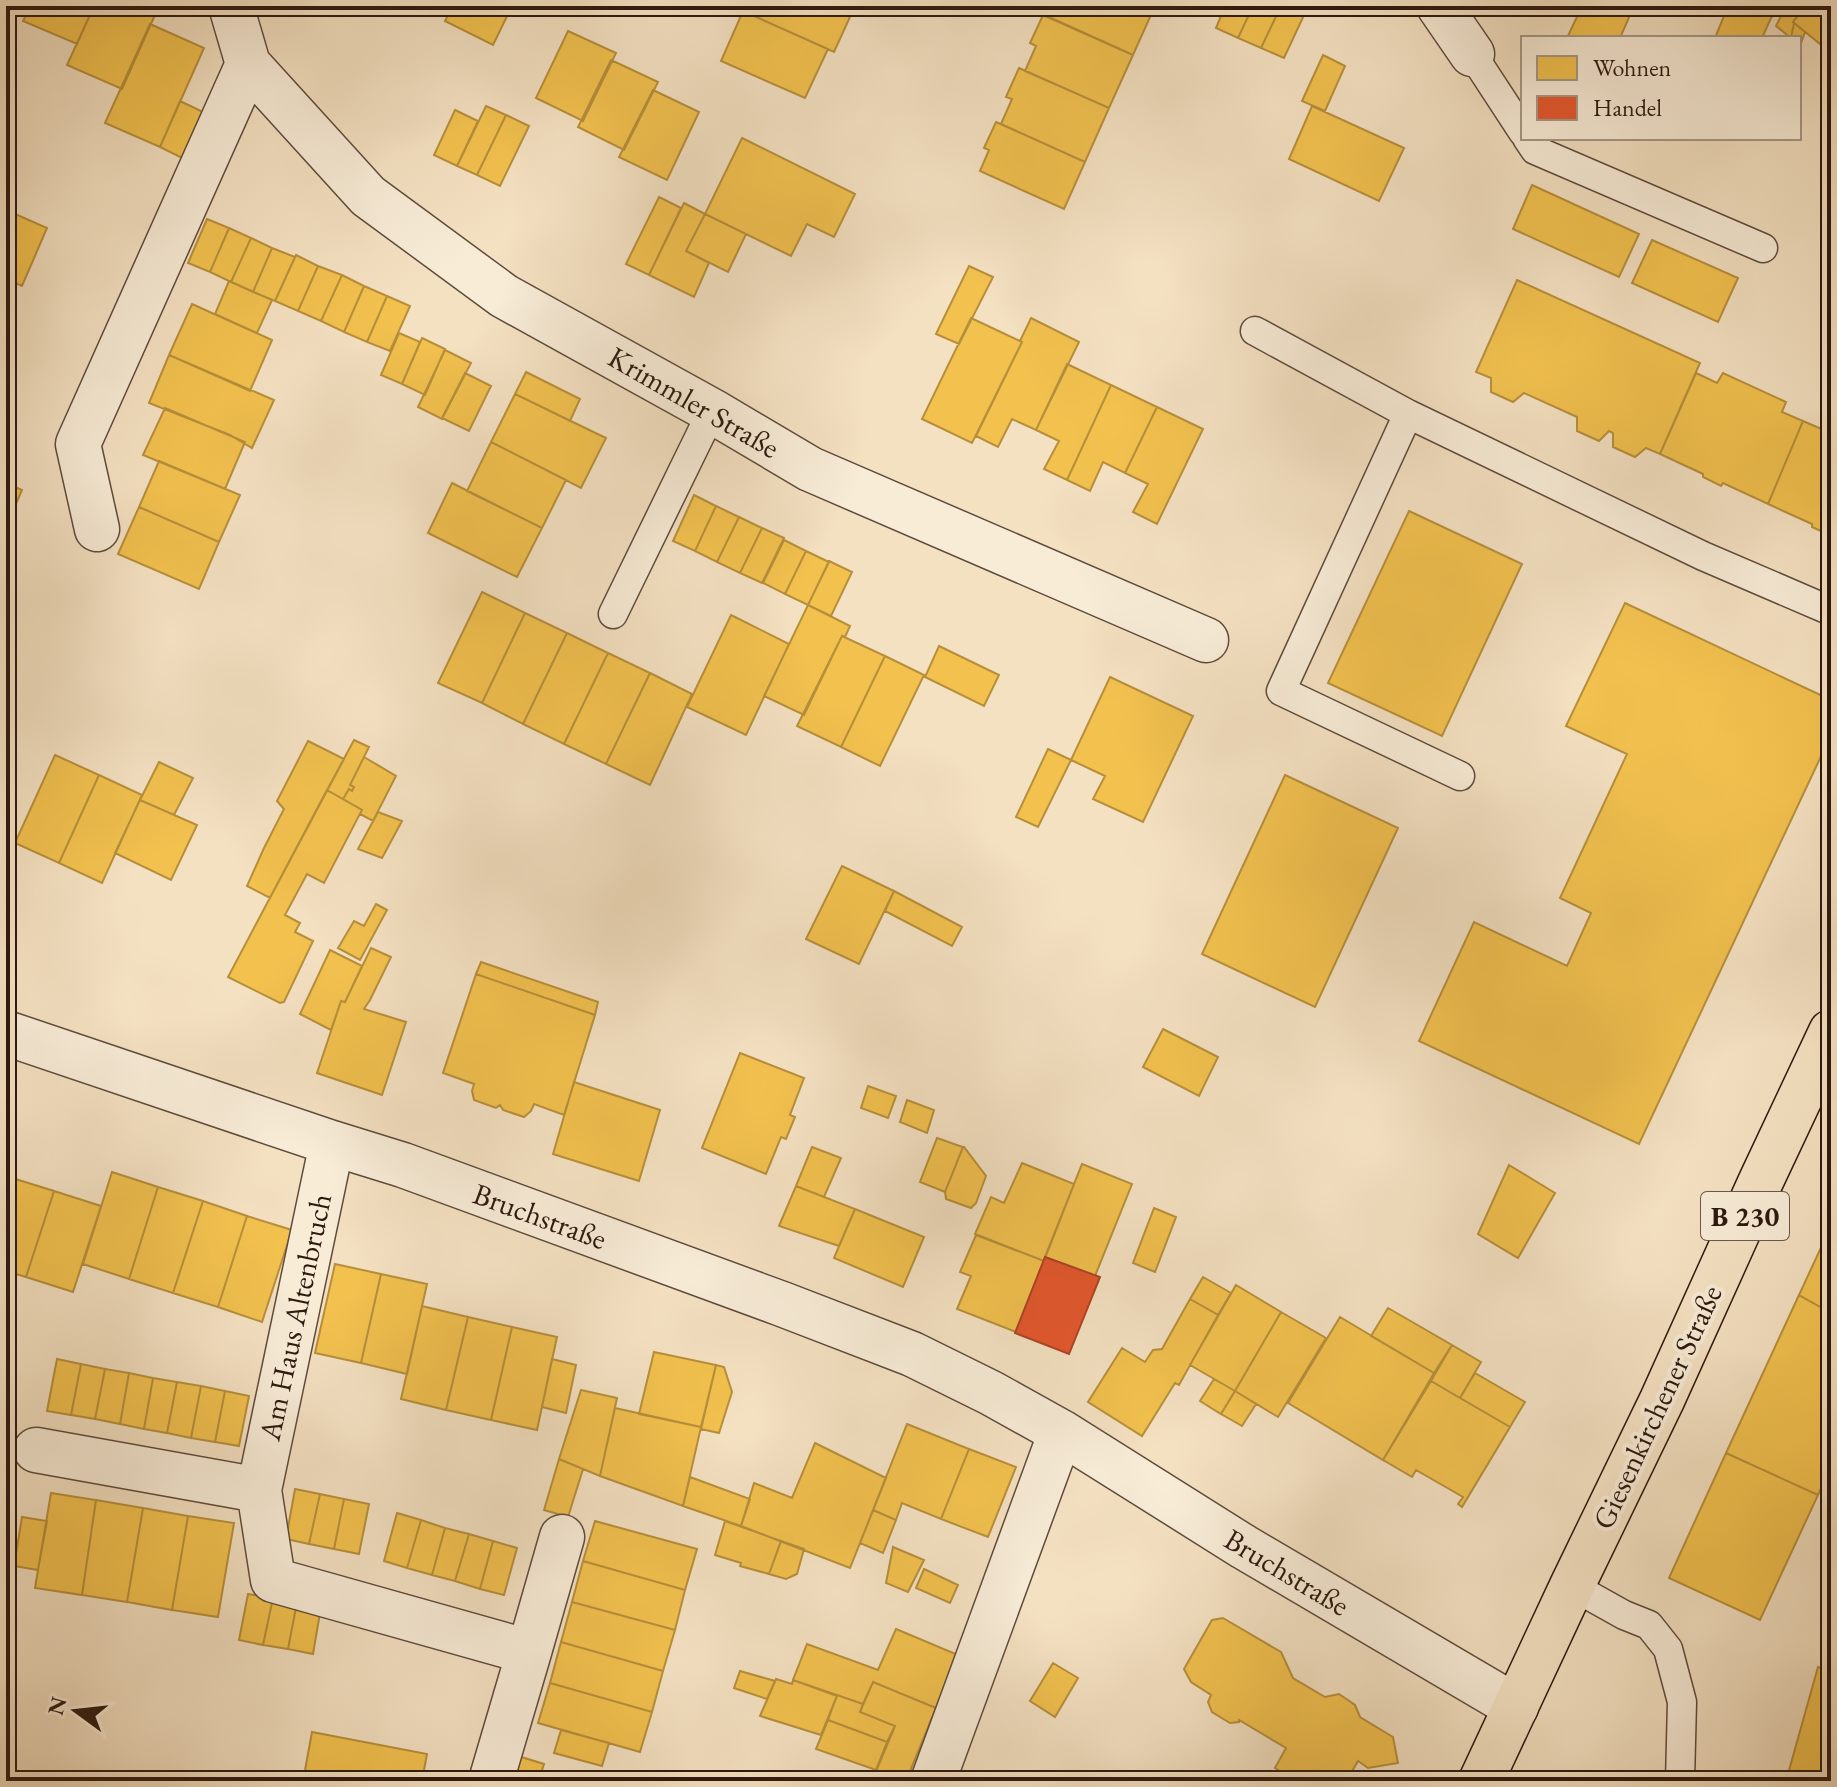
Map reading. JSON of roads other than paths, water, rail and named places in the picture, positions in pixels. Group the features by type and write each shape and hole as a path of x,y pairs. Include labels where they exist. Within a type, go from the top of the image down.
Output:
{"main road":[{"name":"Giesenkirchener Straße","path":"1481,1781 1662,1400 1831,1032"}],"street":[{"name":"Krimmler Straße","path":"231,6 248,64 368,196 504,296 810,469 1206,640"},
{"path":"1439,6 1472,54"},
{"path":"97,529 78,444 248,64"},
{"name":"Bruchstraße","path":"6,1033 403,1165 912,1354 1061,1432 1244,1547 1516,1707"},
{"name":"Am Haus Altenbruch","path":"332,1143 259,1490 273,1580 529,1652"},
{"path":"933,1781 1061,1432"},
{"path":"36,1450 259,1490"},
{"path":"491,1781 562,1537"}],"lane":[{"path":"1472,54 1521,129"},
{"path":"1528,140 1535,150 1763,248"},
{"path":"1255,331 1408,414 1703,556 1831,611"},
{"path":"613,614 712,411"},
{"path":"1408,414 1281,691 1460,776"},
{"path":"1572,1586 1649,1625 1668,1649 1682,1702 1680,1781"}]}
